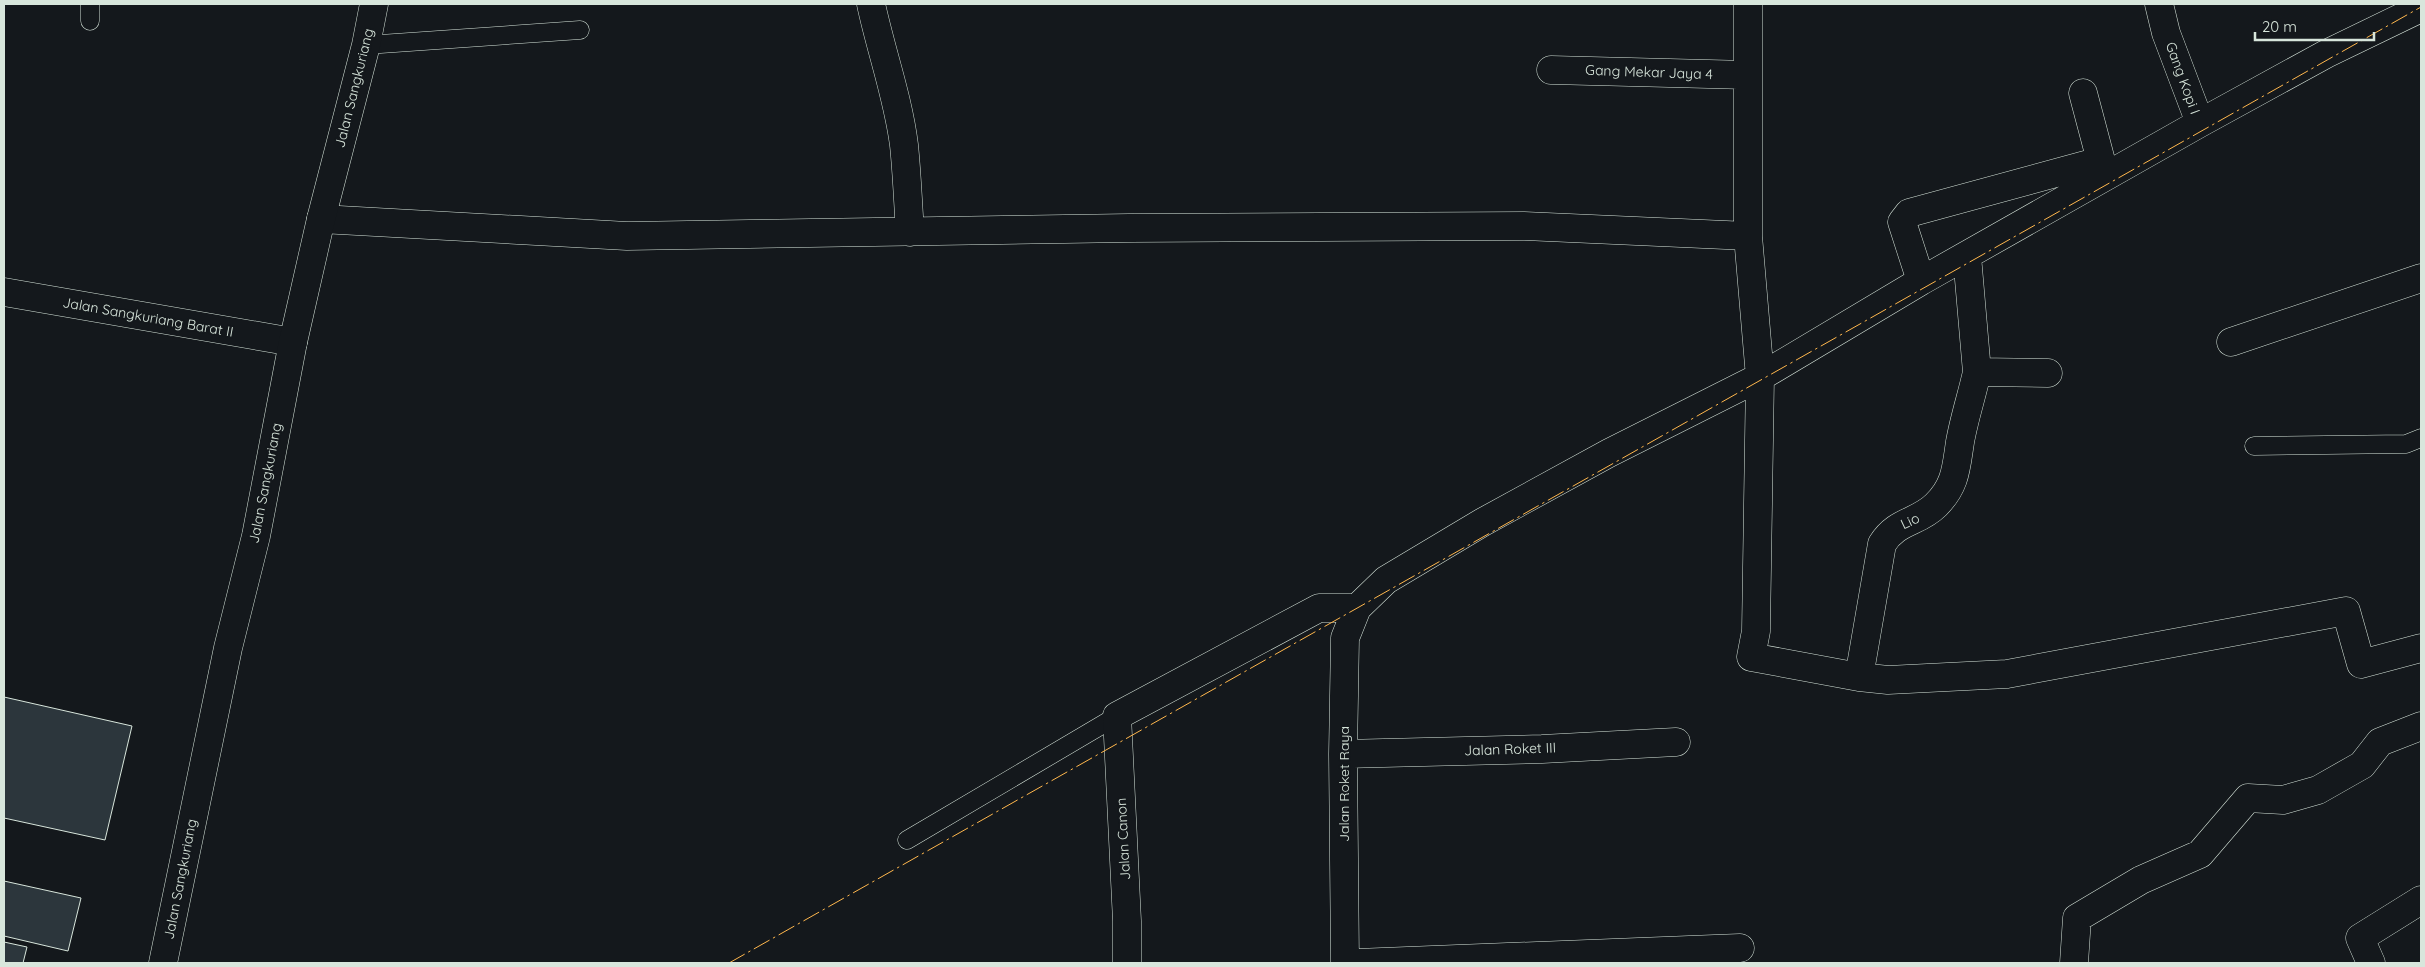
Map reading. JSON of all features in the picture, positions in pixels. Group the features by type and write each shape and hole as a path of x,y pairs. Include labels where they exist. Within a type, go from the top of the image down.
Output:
{"street":[{"name":"Jalan Sangkuriang","path":"163,963 228,648 256,536 292,342 321,219 366,45 374,4"},
{"path":"871,4 877,32 885,53 904,144 910,232"},
{"path":"1748,4 1748,236 1760,378 1756,631 1750,655 1753,658 1859,677 1888,680 2007,674 2346,611 2361,664 2420,653"},
{"name":"Gang Kopi I","path":"2158,4 2166,33 2200,122"},
{"path":"1117,716 1319,608 1356,608 1386,580 1483,522 1610,453 1760,378 1920,281 1966,256 2102,168 2200,122 2326,54 2421,8"},
{"name":"Gang Mekar Jaya 4","path":"1551,70 1748,75"},
{"path":"2083,93 2102,168"},
{"path":"1920,281 1902,222 1909,213 2102,168"},
{"path":"321,219 627,236 1129,228 1524,226 1748,236"},
{"path":"1966,256 1978,372 2048,373"},
{"path":"2230,342 2421,278"},
{"name":"Jalan Sangkuriang Barat II","path":"4,292 292,342"},
{"name":"Lio","path":"1859,677 1882,544 1887,536 1898,526 1929,512 1950,488 1959,464 1960,442 1978,372"},
{"name":"Jalan Roket Raya","path":"1345,963 1343,754 1345,638 1356,608"},
{"name":"Jalan Canon","path":"1117,716 1127,911 1127,963"},
{"path":"2074,963 2077,918 2141,880 2200,854 2248,798 2283,800 2318,790 2362,765 2380,742 2421,726"},
{"name":"Jalan Roket III","path":"1343,754 1542,749 1676,742"},
{"path":"2372,963 2360,938 2421,900"},
{"path":"1357,963 1740,948"}],"lane":[{"path":"366,45 580,30"},
{"path":"2254,446 2406,444 2421,438"},
{"path":"907,840 1117,716"}],"building":[{"path":"4,697 132,726 105,840 4,818"},
{"path":"4,881 81,898 68,951 4,936"},
{"path":"4,942 27,947 23,963 4,963"}],"power":[{"path":"729,963 2421,7"}]}
